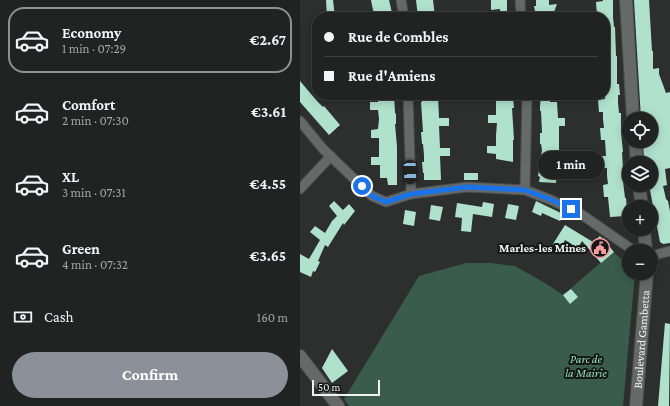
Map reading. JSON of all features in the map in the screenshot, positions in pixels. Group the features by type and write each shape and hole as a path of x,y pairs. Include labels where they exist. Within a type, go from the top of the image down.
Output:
{"street":[{"path":"401,0 403,12"},
{"path":"520,0 521,12"},
{"path":"626,0 633,112"},
{"path":"408,100 411,194"},
{"path":"525,190 526,100"},
{"path":"300,120 323,149 372,196 386,202 411,194 467,187 525,190 552,200 581,214 624,244"},
{"path":"300,189 331,156"},
{"path":"658,254 670,251"},
{"name":"Boulevard Gambetta","path":"636,406 646,280"},
{"path":"300,356 338,406"}],"green space":[{"name":"Parc de la Mairie","path":"613,252 622,259 622,280 634,280 623,406 349,406 344,399 419,276 466,263 490,263 515,266 563,295"}],"building":[{"path":"326,0 333,0 334,12 327,12"},
{"path":"371,0 389,0 392,12 373,12"},
{"path":"416,0 433,0 434,12 417,12"},
{"path":"491,0 507,0 507,12 500,12 500,9 491,10"},
{"path":"536,0 549,0 549,5 557,4 554,12 535,12 534,6 536,6"},
{"path":"613,0 613,17 617,56 617,84 619,84 620,95 618,95 618,102 619,113 621,113 623,152 622,192 624,192 626,200 622,200 622,216 610,217 608,197 604,197 603,185 608,184 607,168 602,168 602,156 606,156 605,140 601,140 600,128 604,128 603,112 599,112 598,100 610,100 610,12 597,12 596,2"},
{"path":"634,0 649,0 653,69 659,68 659,74 666,93 670,92 670,168 665,169 667,185 663,186 670,211 670,243 663,244 660,242 658,232 658,200 652,200 650,192 658,192 658,156 644,156 643,148 658,148 658,112 641,112"},
{"path":"300,81 312,95 312,100 316,100 323,107 324,106 340,125 329,135 300,102"},
{"path":"378,100 394,100 396,114 397,185 388,185 387,178 380,178 380,165 371,165 371,157 379,157 379,138 371,138 371,130 378,129 379,119 378,110 370,110 370,102 378,102"},
{"path":"422,100 438,100 439,118 449,118 449,126 439,126 440,148 450,148 450,156 440,156 441,180 424,180 422,162 424,162 424,155 421,132 423,132"},
{"path":"496,100 513,100 514,108 512,108 514,140 513,162 496,159 496,154 487,153 487,146 496,146 497,123 488,123 488,115 496,115"},
{"path":"541,100 557,102 558,118 565,118 565,126 559,126 559,151 563,151 563,160 557,160 556,183 539,182 540,177 538,176 542,150 540,144 540,133 542,133"},
{"path":"464,173 478,173 478,180 464,180"},
{"path":"334,201 343,210 349,204 355,211 344,225 343,223 328,247 325,245 318,261 320,262 315,272 313,271 311,277 300,272 300,254 309,259 320,240 310,232 315,226 325,233 332,221 337,216 329,206"},
{"path":"536,201 563,214 560,221 542,213 541,216 532,212"},
{"path":"483,202 494,204 492,217 473,214 471,232 461,231 462,218 455,217 457,203 482,207"},
{"path":"508,204 519,206 516,220 505,218"},
{"path":"431,205 443,207 440,221 429,219"},
{"path":"405,210 416,212 414,226 403,224"},
{"path":"565,225 593,242 600,236 614,252 601,263 582,241 578,248 565,240 560,249 553,244"},
{"path":"571,289 578,297 570,304 563,295"},
{"path":"665,323 670,324 669,406 658,406"},
{"path":"332,349 348,371 332,383 322,368"}],"place":[{"name":"Marles-les Mines","path":"600,248"}],"route":[{"path":"362,186 372,196 386,202 411,194 467,187 525,190 571,209"}]}
